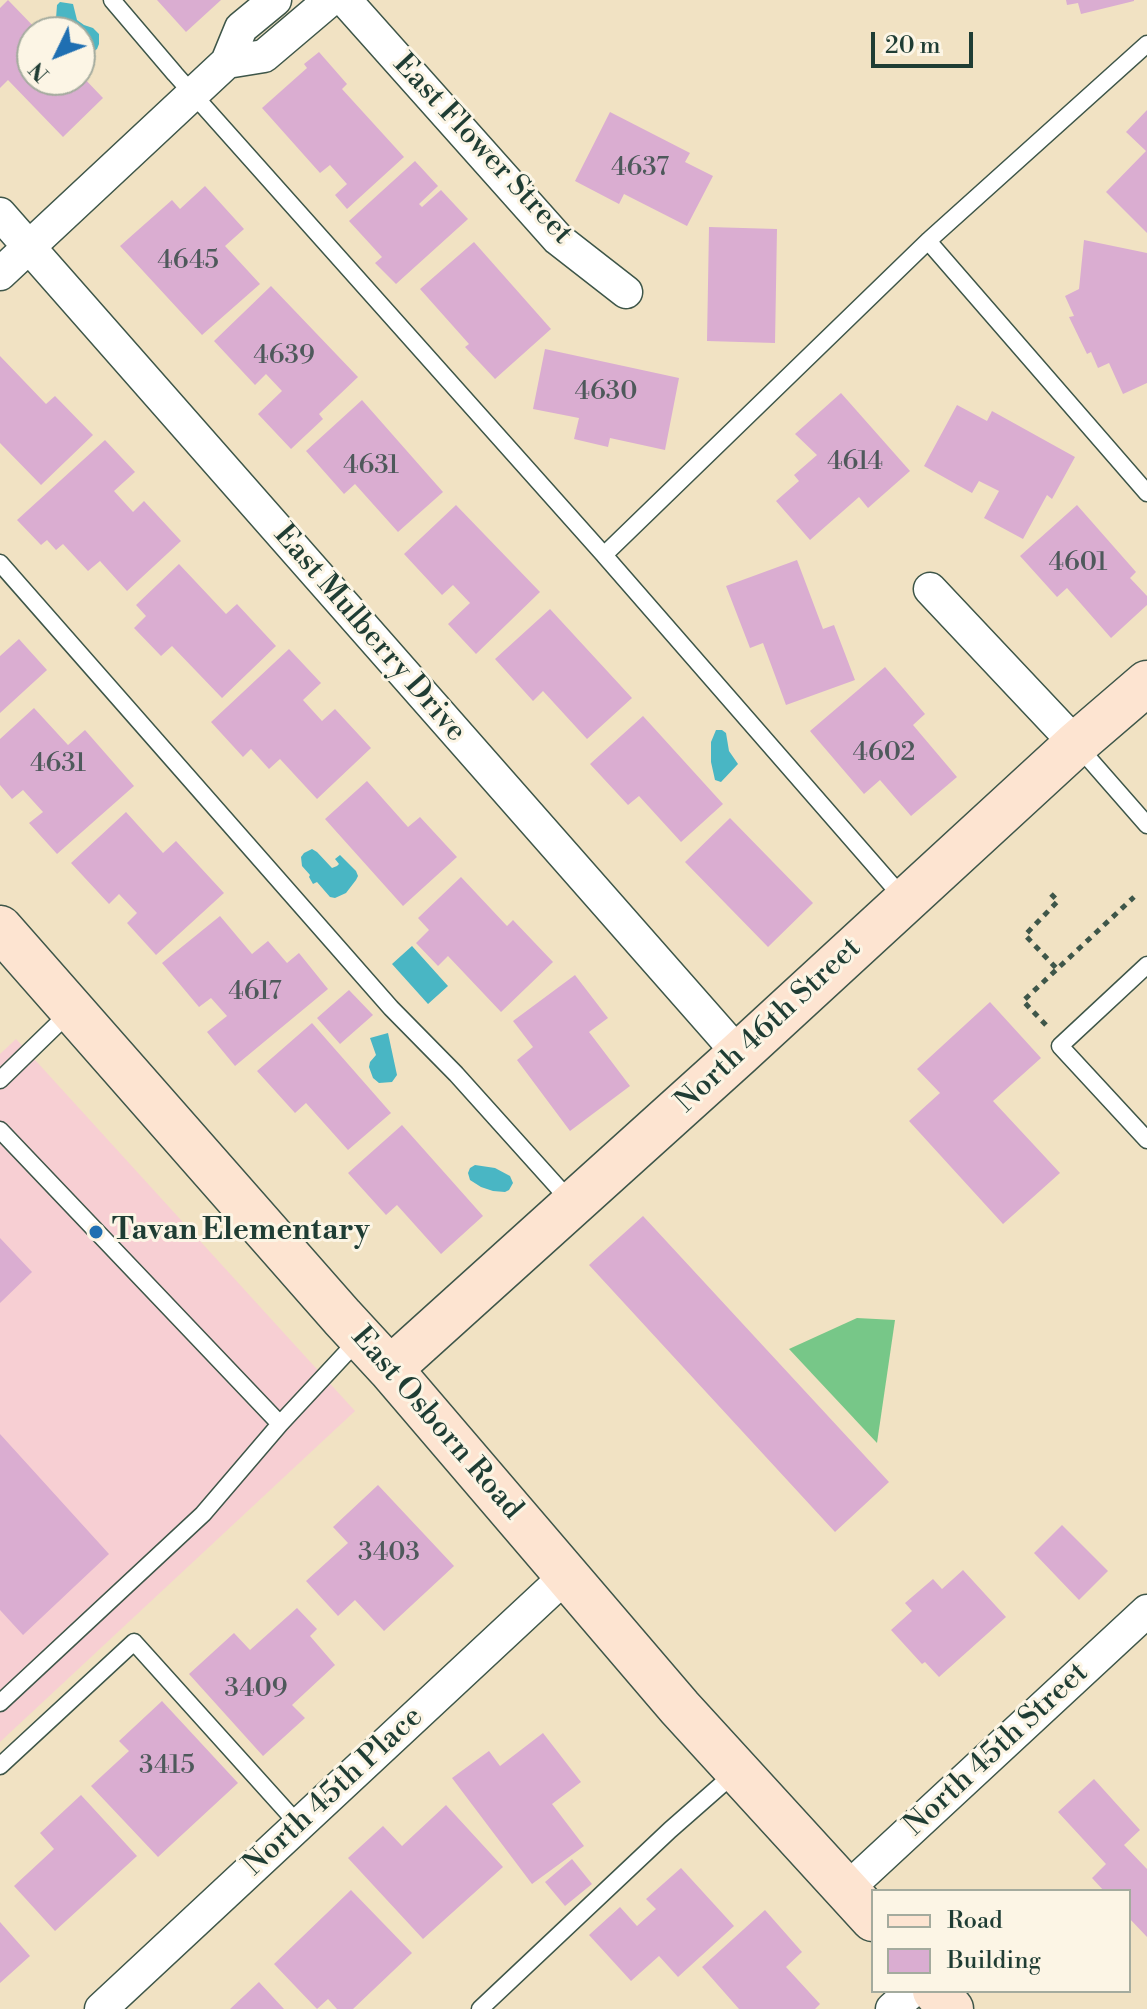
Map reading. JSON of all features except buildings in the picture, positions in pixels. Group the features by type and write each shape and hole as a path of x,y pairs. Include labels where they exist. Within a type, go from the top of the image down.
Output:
{"street":[{"path":"0,274 227,62 241,28 275,0"},
{"path":"227,62 264,56 330,0"},
{"name":"East Flower Street","path":"345,0 558,239 626,292"},
{"name":"East Mulberry Drive","path":"0,214 739,1054"},
{"path":"930,589 1076,744"},
{"name":"North 46th Street","path":"390,1369 1076,744 1147,683"},
{"name":"East Osborn Road","path":"0,928 390,1369 737,1771 860,1904"},
{"name":"North 45th Place","path":"101,2009 567,1575"},
{"name":"North 45th Street","path":"875,1889 1147,1611"},
{"path":"892,2009 910,1993"},
{"path":"937,1993 951,2009"}],"lane":[{"path":"112,0 905,900"},
{"path":"604,555 928,241 1147,44"},
{"path":"928,241 1147,493"},
{"path":"0,563 381,997 456,1074 573,1204"},
{"path":"1076,744 1147,825"},
{"path":"1147,965 1060,1046 1147,1140"},
{"path":"0,1080 72,1010"},
{"path":"0,1130 280,1424"},
{"path":"0,1703 203,1514 280,1424 361,1337"},
{"path":"0,1766 134,1642 298,1824"},
{"path":"480,2009 737,1771"}],"path":[{"path":"1051,894 1058,901 1025,935 1057,969"},
{"path":"1051,1030 1023,1001 1134,897"}],"shaded area":[{"name":"Tavan Elementary","path":"16,1039 355,1411 0,1742 0,1054"}],"green space":[{"path":"857,1318 895,1320 877,1443 789,1349"}],"water":[{"path":"60,2 73,4 76,16 56,16"},
{"path":"96,31 99,34 96,50"},
{"path":"716,730 726,733 729,751 738,764 721,782 715,780 711,762 711,742"},
{"path":"312,849 332,868 339,864 335,859 340,855 356,871 358,876 346,893 330,897 317,882 313,884 302,866 301,857"},
{"path":"412,946 448,986 428,1004 392,964"},
{"path":"388,1033 397,1075 392,1082 379,1083 373,1078 369,1067 376,1055 370,1038"},
{"path":"475,1165 495,1168 510,1176 513,1183 509,1190 493,1191 470,1180 468,1173"}],"place":[{"name":"Tavan Elementary","path":"96,1232"}]}
